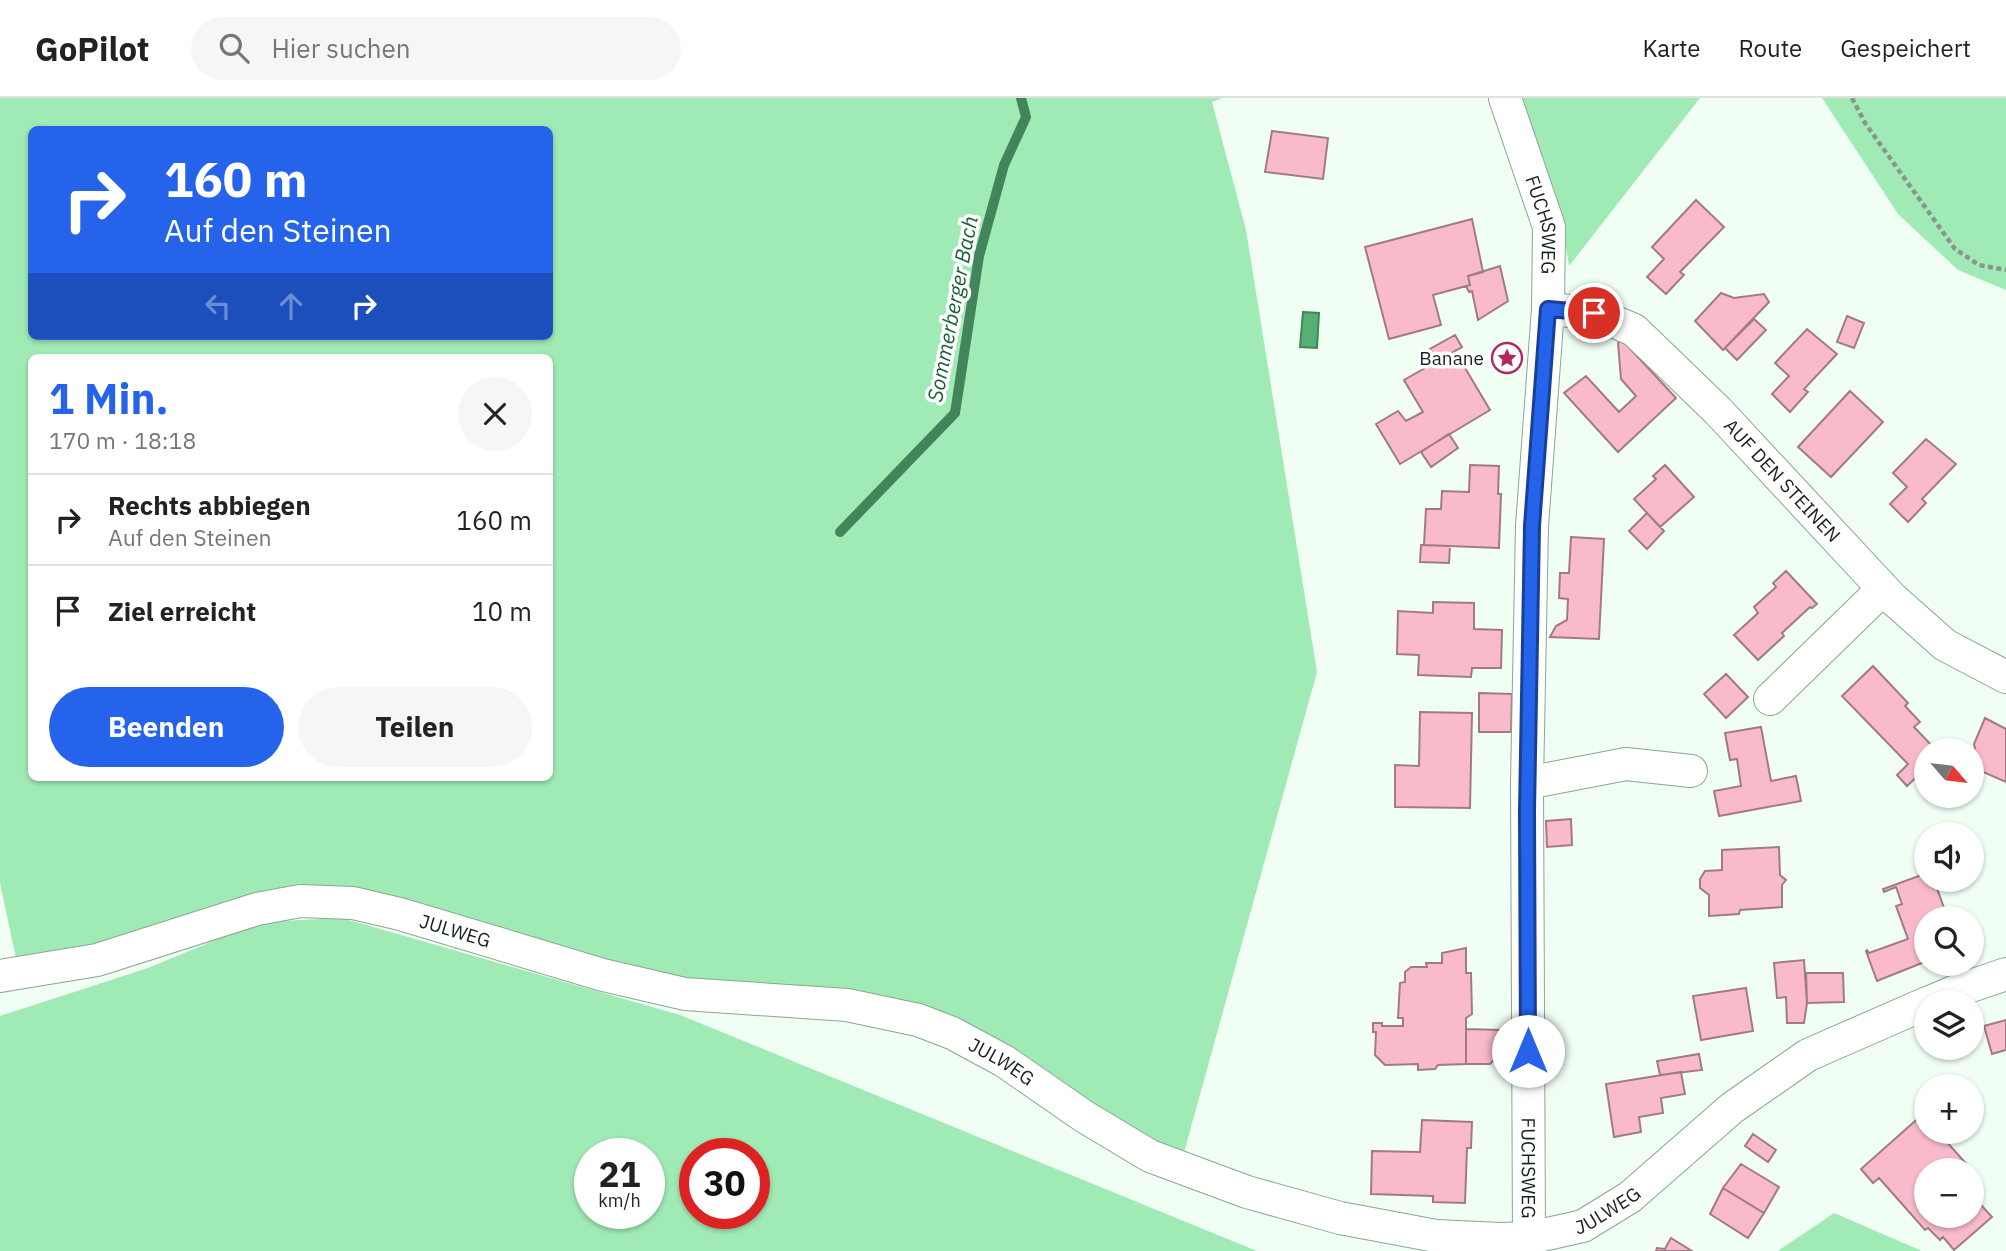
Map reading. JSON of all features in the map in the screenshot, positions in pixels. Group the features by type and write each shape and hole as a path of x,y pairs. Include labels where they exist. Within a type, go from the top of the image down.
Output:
{"street":[{"name":"FUCHSWEG","path":"1505,98 1549,227 1548,309 1532,526 1527,783 1529,1238"},
{"name":"AUF DEN STEINEN","path":"1548,309 1594,313 1634,330 1718,411 1883,589 1945,645 2006,677"},
{"path":"1770,699 1883,589"},
{"path":"1527,783 1626,764 1691,771"},
{"name":"JULWEG","path":"0,976 97,960 257,909 299,901 353,903 400,914 603,975 685,994 847,1005 918,1020 952,1033 1004,1061 1085,1117 1150,1156 1247,1192 1340,1217 1436,1236 1500,1239 1529,1238 1583,1226 1630,1197 1732,1108 1808,1055 1914,1009"},
{"name":"JULWEG","path":"1956,990 2006,974"}],"path":[{"path":"1852,98 1866,123 1955,249 1979,265 2006,270"}],"shaded area":[{"path":"0,98 1222,98 1212,102 1246,230 1317,672 1183,1156 1099,1108 1006,1048 636,972 396,897 143,935 16,958 0,883"},
{"path":"1515,98 1700,98 1569,266 1554,189"},
{"path":"1822,98 2006,98 2006,290 1958,270 1898,214"},
{"path":"1303,312 1319,313 1317,348 1300,347"},
{"path":"342,918 680,1015 1257,1251 0,1251 0,1016 148,968 259,922"},
{"path":"1834,1213 1922,1251 1778,1251"}],"building":[{"path":"1272,131 1328,138 1323,179 1265,172"},
{"path":"1696,200 1724,227 1680,272 1684,275 1666,294 1647,277 1664,259 1652,247"},
{"path":"1472,219 1483,272 1468,276 1470,285 1433,295 1441,325 1389,339 1365,247"},
{"path":"1500,266 1508,301 1478,320 1472,291 1469,292 1466,286 1470,285 1468,276"},
{"path":"1721,293 1734,298 1764,294 1769,302 1723,350 1695,321"},
{"path":"1847,316 1864,323 1854,348 1837,342"},
{"path":"1754,319 1766,330 1737,360 1725,348"},
{"path":"1807,329 1837,354 1804,389 1808,392 1790,412 1772,394 1789,376 1775,363"},
{"path":"1455,335 1462,347 1437,361 1430,349"},
{"path":"1622,340 1676,398 1618,452 1564,393 1586,376 1619,412 1636,396 1621,379 1618,343"},
{"path":"1455,351 1490,410 1400,464 1376,424 1398,411 1406,421 1423,412 1404,380"},
{"path":"1850,391 1883,422 1831,477 1798,447"},
{"path":"1449,434 1458,448 1431,467 1421,452"},
{"path":"1926,439 1956,464 1922,499 1926,503 1908,522 1890,504 1907,487 1893,473"},
{"path":"1470,465 1499,466 1499,548 1424,545 1426,509 1441,509 1442,491 1469,492"},
{"path":"1665,465 1694,497 1660,527 1634,499 1656,479 1653,476"},
{"path":"1647,513 1664,531 1647,549 1629,531"},
{"path":"1571,537 1604,539 1599,639 1550,637 1556,626 1567,620 1568,599 1559,598 1560,573 1569,573"},
{"path":"1421,545 1450,546 1449,563 1420,562"},
{"path":"1786,571 1817,604 1810,607 1782,633 1784,636 1758,660 1734,635 1758,613 1754,607 1776,587 1773,583"},
{"path":"1433,602 1474,603 1474,629 1502,630 1501,668 1472,668 1471,677 1418,675 1419,655 1397,654 1398,611 1433,613"},
{"path":"1873,666 1908,703 1905,706 1920,722 1914,727 1925,738 1914,738 1914,779 1907,786 1897,775 1908,764 1842,696"},
{"path":"1726,674 1748,697 1726,718 1704,694"},
{"path":"1479,693 1512,694 1511,732 1479,732"},
{"path":"1420,712 1472,713 1470,808 1395,807 1395,765 1419,766"},
{"path":"1985,718 2006,729 2006,782 1984,772 1984,738 1977,738"},
{"path":"1761,727 1771,781 1796,776 1801,801 1719,816 1714,791 1741,786 1737,759 1730,760 1725,733"},
{"path":"1571,819 1572,845 1547,847 1546,821"},
{"path":"1779,847 1780,875 1786,880 1782,885 1782,907 1740,910 1739,914 1709,916 1709,895 1700,888 1700,879 1705,871 1722,870 1722,850"},
{"path":"1914,878 1914,892 1938,892 1943,906 1914,906 1914,966 1877,981 1866,951 1869,953 1908,939 1896,906 1902,904 1896,887 1884,892 1883,889"},
{"path":"1466,948 1466,973 1471,973 1472,1014 1466,1018 1466,1064 1438,1065 1435,1069 1418,1070 1418,1064 1385,1065 1375,1055 1376,1032 1373,1032 1373,1023 1403,1026 1403,1018 1398,1018 1400,983 1405,982 1405,972 1411,967 1427,967 1426,963 1442,963 1442,953"},
{"path":"1804,960 1807,1003 1804,1023 1787,1023 1786,997 1777,998 1774,963"},
{"path":"1806,973 1843,973 1844,1002 1807,1003"},
{"path":"1746,988 1753,1031 1701,1040 1693,996"},
{"path":"2006,1020 2006,1050 1992,1054 1984,1026"},
{"path":"1466,1029 1500,1030 1498,1056 1490,1064 1466,1064"},
{"path":"1699,1054 1702,1070 1660,1075 1657,1061"},
{"path":"1681,1072 1685,1094 1661,1098 1663,1113 1639,1117 1641,1132 1614,1137 1606,1084"},
{"path":"1422,1120 1472,1122 1471,1148 1467,1148 1465,1203 1433,1202 1433,1196 1371,1194 1372,1151 1420,1152"},
{"path":"1914,1122 1914,1144 1949,1144 1961,1158 1914,1158 1914,1218 1879,1178 1873,1183 1861,1169"},
{"path":"1753,1134 1776,1150 1768,1162 1745,1146"},
{"path":"1741,1164 1779,1187 1764,1213 1723,1188"},
{"path":"1723,1188 1764,1213 1748,1238 1710,1214"},
{"path":"1984,1208 1992,1217 1984,1224"},
{"path":"1928,1228 1979,1228 1954,1250 1943,1237 1940,1240"},
{"path":"1671,1238 1692,1251 1656,1251 1657,1248 1665,1249"}],"waterway":[{"name":"Sommerberger Bach","path":"840,532 955,413 979,256 1004,165 1026,117 1021,98"}],"place":[{"name":"Banane","path":"1507,358"}],"route":[{"path":"1528,1051 1527,811 1532,526 1548,309 1594,313"}]}
